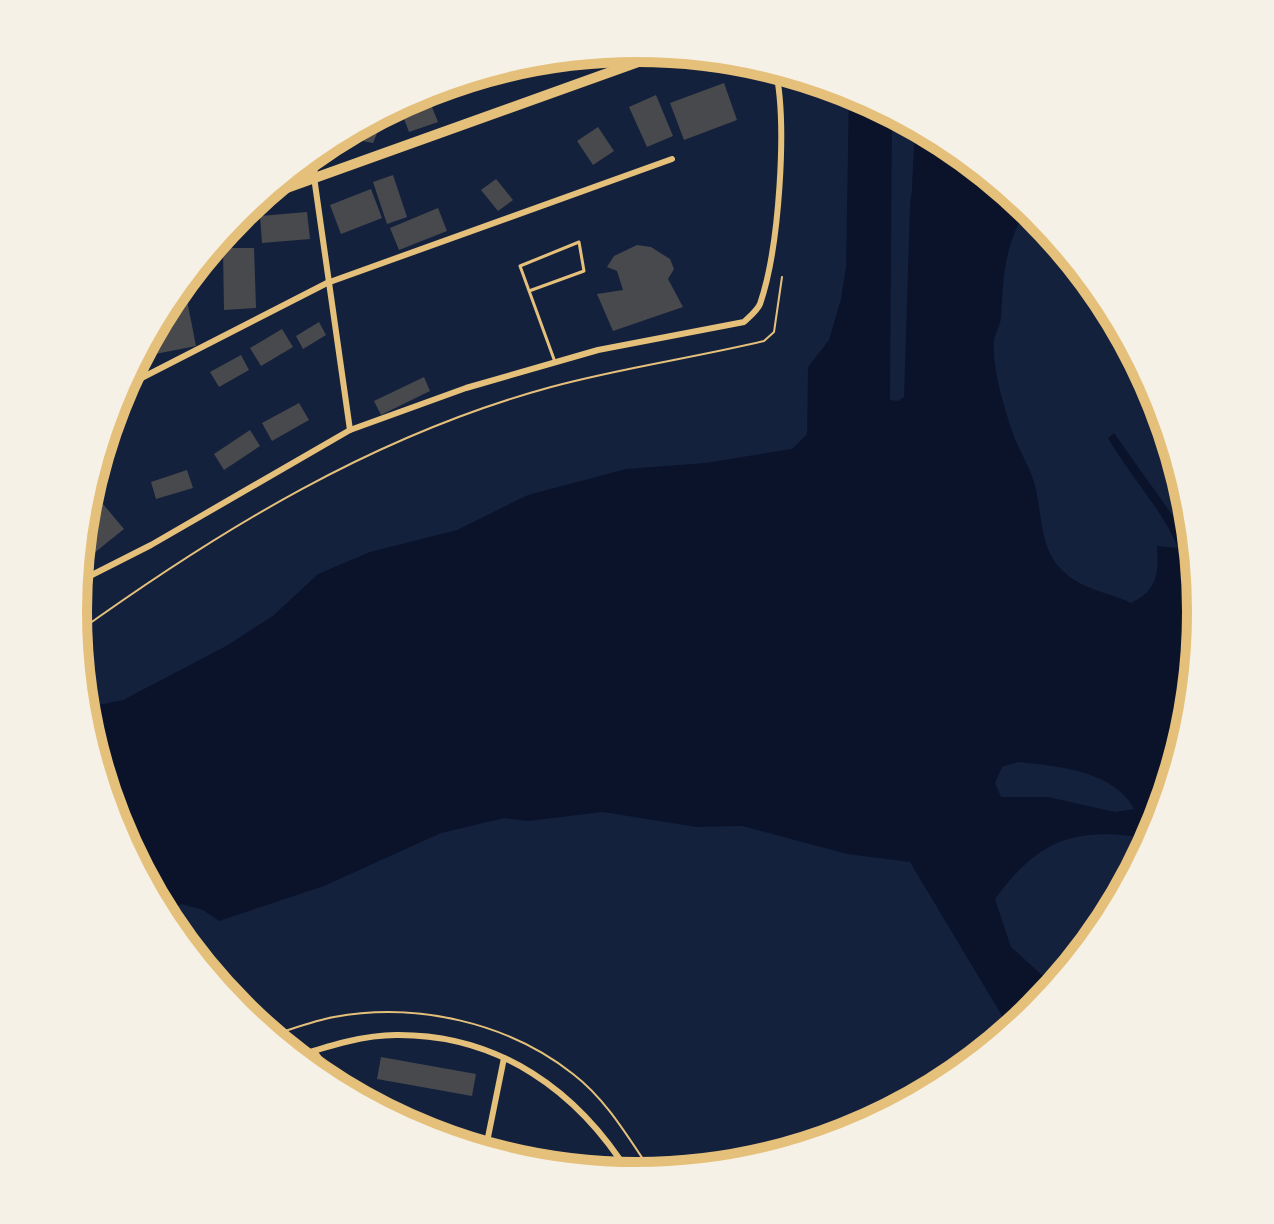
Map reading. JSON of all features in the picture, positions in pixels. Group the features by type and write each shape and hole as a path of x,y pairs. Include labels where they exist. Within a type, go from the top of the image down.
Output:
{"highway":[{"path":"288,187 638,62"}],"street":[{"path":"88,577 151,545 350,430 466,388 598,350 744,322 759,307 771,254 782,138 776,80"},
{"path":"139,379 327,283 672,159"},
{"path":"315,166 327,283 350,430"},
{"path":"308,1053 396,1035 463,1044 504,1058 547,1082 584,1111 620,1162"},
{"path":"314,1051 322,1062"},
{"path":"487,1141 504,1058"}],"lane":[{"path":"529,291 584,271 579,242 520,266 529,291 556,362"}],"path":[{"path":"87,626 265,507 356,460 443,424 548,388 764,341 774,332 782,277"}],"water":[{"path":"849,105 892,125 890,400 898,401 904,397 910,203 917,157 934,149 1000,198 1021,219 1006,260 1001,318 994,352 1014,438 1034,482 1045,539 1054,560 1077,581 1131,603 1151,587 1157,565 1157,546 1178,548 1164,520 1108,438 1114,433 1179,525 1186,576 1186,648 1176,719 1158,789 1138,837 1103,834 1063,841 1045,849 1028,862 995,899 1011,947 1047,979 1005,1021 910,862 847,854 742,826 696,827 603,812 528,821 505,818 441,833 324,886 219,921 203,910 181,904 174,909 144,855 116,789 96,706 123,700 228,645 274,615 318,574 370,552 457,530 528,495 626,469 705,463 792,449 807,434 808,367 829,340 846,267","holes":["1018,762 1066,769 1099,778 1113,786 1134,809 1115,812 1048,797 1001,797 995,783 1002,767"]}],"building":[{"path":"724,83 737,120 684,140 670,103"},
{"path":"656,95 673,136 647,147 629,107"},
{"path":"430,103 438,122 409,132 403,115"},
{"path":"380,127 373,143 356,140"},
{"path":"598,127 614,151 593,165 577,141"},
{"path":"393,175 407,217 387,224 373,182"},
{"path":"496,179 513,200 498,211 481,190"},
{"path":"371,189 382,218 341,234 330,205"},
{"path":"438,208 447,231 399,250 390,228"},
{"path":"307,212 310,239 262,243 260,216"},
{"path":"637,245 651,247 670,259 674,269 668,279 683,307 613,331 597,294 623,290 617,271 607,267 614,256"},
{"path":"254,248 256,308 224,310 223,249"},
{"path":"186,297 196,346 152,355"},
{"path":"319,322 326,335 303,349 296,336"},
{"path":"282,329 293,347 261,366 250,348"},
{"path":"241,355 249,370 219,387 210,372"},
{"path":"424,377 430,391 381,415 374,401"},
{"path":"299,403 309,420 272,441 262,423"},
{"path":"250,430 260,446 224,470 214,454"},
{"path":"187,470 193,488 156,499 151,482"},
{"path":"99,500 124,529 90,556"},
{"path":"381,1057 476,1074 472,1096 377,1079"}],"waterway":[{"path":"924,186 926,145"}]}
